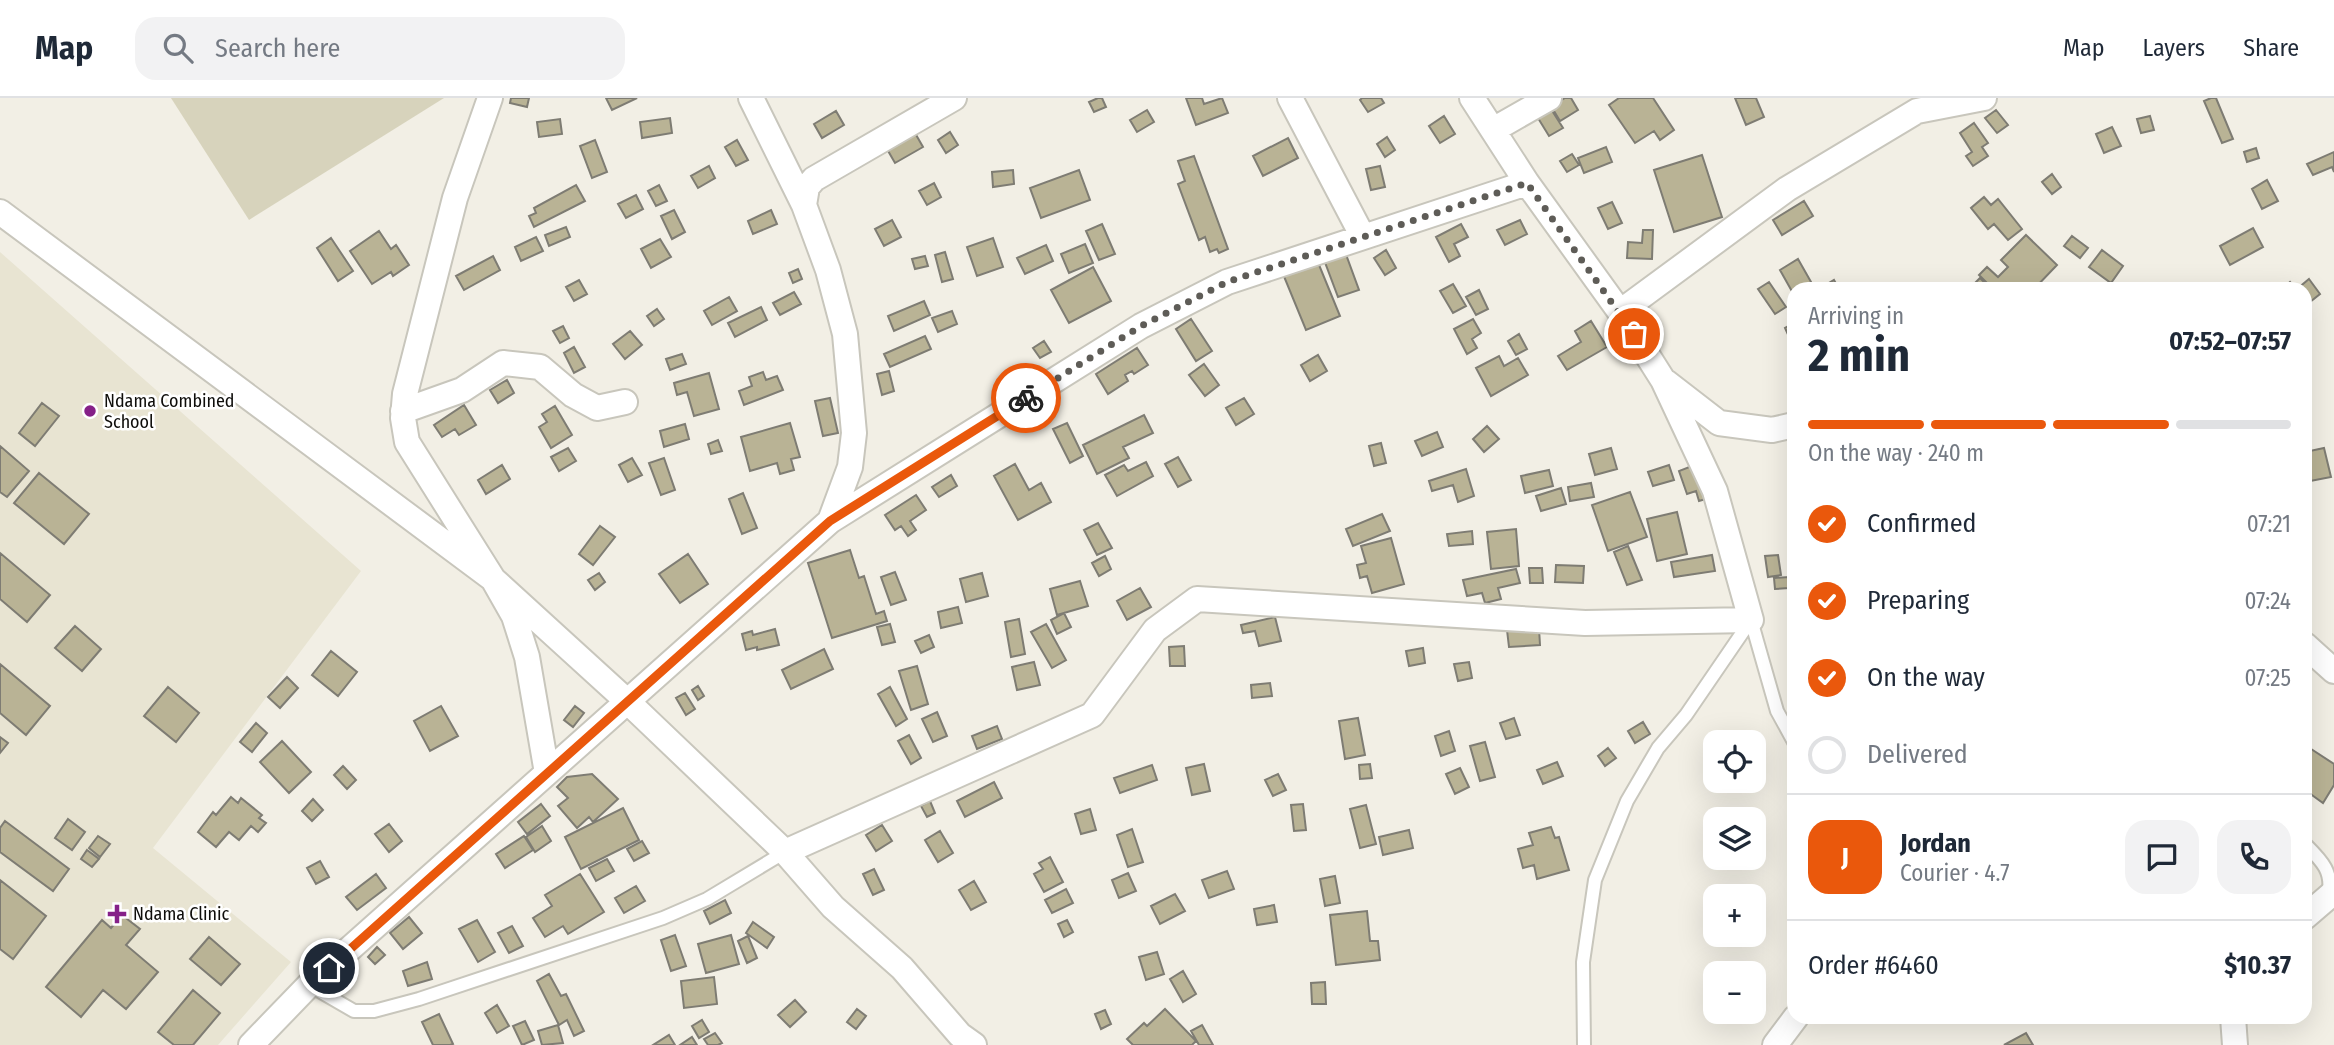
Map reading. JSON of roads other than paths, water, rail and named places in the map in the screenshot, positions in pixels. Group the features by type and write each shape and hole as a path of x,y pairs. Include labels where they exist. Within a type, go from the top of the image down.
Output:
{"street":[{"path":"490,98 455,198 403,411 407,442 514,616 527,657 547,773"},
{"path":"751,98 804,205 828,270 845,334 854,433 850,467 830,521"},
{"path":"804,205 807,187 814,178 954,98"},
{"path":"1290,98 1363,237"},
{"path":"785,852 1092,715 1155,630 1197,599 1585,623 1751,620 1715,491 1663,380 1620,312 1527,183 1472,98"},
{"path":"1493,130 1549,98"},
{"path":"1620,312 1787,189 1917,111 1984,98"},
{"path":"251,1045 309,985 830,521 1141,326 1227,282 1527,183"},
{"path":"0,212 493,579 628,702 785,852 833,907 902,968 960,1035 974,1045"},
{"path":"403,411 462,390 503,363 540,367 573,395 597,408 625,402"},
{"path":"1663,380 1720,423 1772,430 1787,427"},
{"path":"2312,651 2334,671"},
{"path":"2312,911 2331,895"},
{"path":"1772,1044 1790,1024"},
{"path":"2234,1024 2235,1045"}],"lane":[{"path":"1751,620 1777,711 1787,729"},
{"path":"1584,1045 1583,962 1595,880 1626,801 1658,748 1686,715 1751,620"},
{"path":"309,985 354,1011 374,1011 419,999 663,918 707,899 785,852"},
{"path":"2312,852 2329,870 2333,885 2331,895"}],"place":[{"name":"Ndama Combined School","path":"90,411"},
{"name":"Ndama Clinic","path":"117,914"}]}
